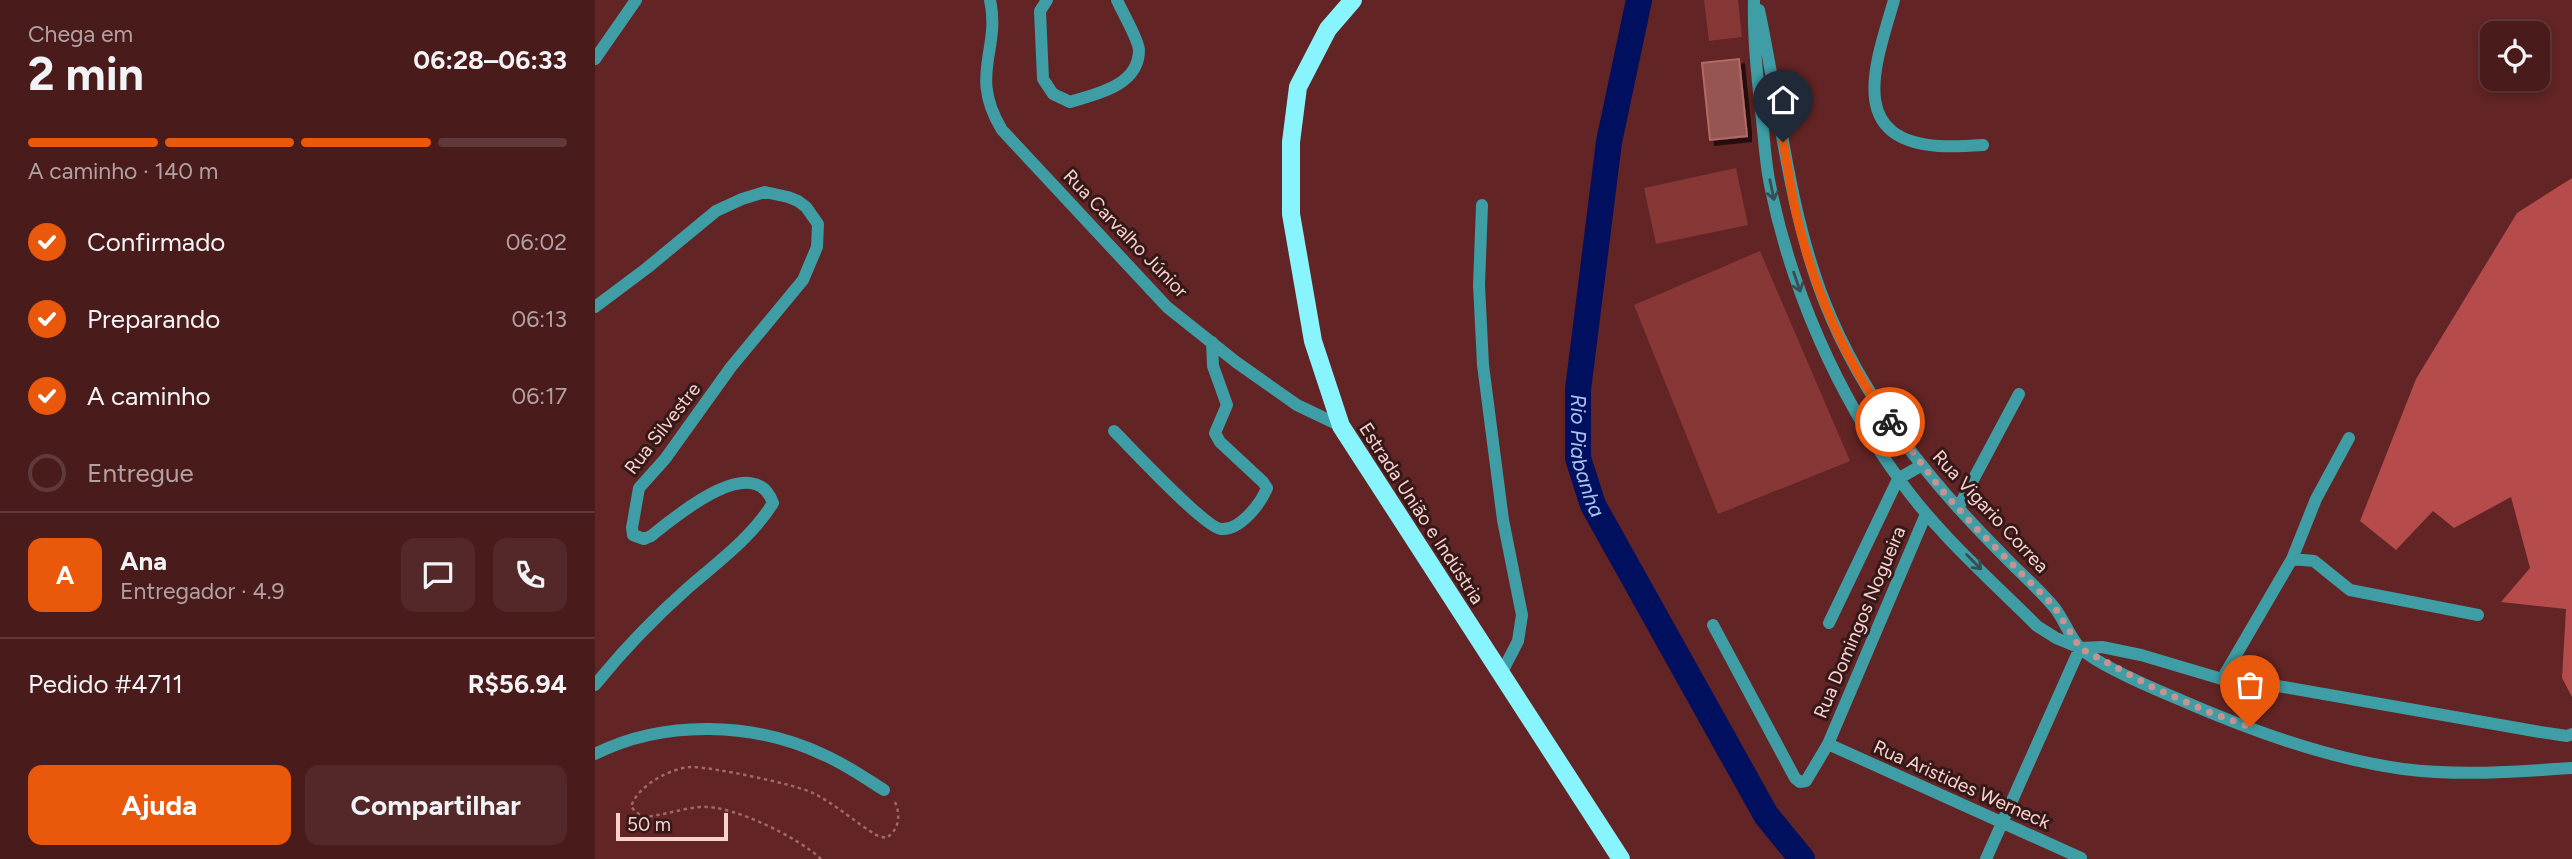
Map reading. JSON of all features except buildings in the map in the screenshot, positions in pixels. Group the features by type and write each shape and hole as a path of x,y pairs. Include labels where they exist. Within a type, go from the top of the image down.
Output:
{"main road":[{"name":"Estrada União e Indústria","path":"1353,0 1328,29 1298,87 1291,142 1290,214 1313,341 1341,426 1621,859"}],"street":[{"path":"595,59 636,0"},
{"name":"Rua Carvalho Júnior","path":"990,0 991,28 985,80 992,114 1003,130 1150,290 1212,342 1297,405 1341,426"},
{"path":"1047,0 1040,11 1043,79 1053,94 1070,102 1109,91 1136,66 1139,48 1117,0"},
{"name":"Rua Vigario Correa","path":"1755,0 1756,65 1770,183 1800,292 1821,339 1850,403 1898,479 1926,514 2037,626 2080,648 2102,647 2141,655 2222,679 2284,687 2540,732 2567,736 2572,734"},
{"name":"Rua Vigario Correa","path":"1755,0 1797,217 1826,304 1847,351 1879,407 1922,465 1958,508 2054,606 2080,648"},
{"path":"1894,0 1876,65 1875,102 1879,117 1891,131 1911,140 1938,146 1983,145"},
{"name":"Rua Silvestre","path":"595,307 716,211 742,199 765,192 788,197 806,207 818,225 817,247 803,280 731,368 665,459 639,488 633,536 651,536 694,502 743,482 758,483 768,490 773,503 766,515 747,535 658,616 617,657 595,684"},
{"path":"1482,205 1479,285 1483,365 1503,520 1522,615 1518,641 1501,674"},
{"path":"1778,217 1797,217"},
{"path":"1114,431 1200,516 1218,529 1238,524 1263,498 1267,488 1220,442 1215,433 1227,405 1213,366 1212,342"},
{"path":"1958,508 2019,394"},
{"path":"2222,679 2292,559 2316,499 2349,438"},
{"path":"1829,623 1898,479 1922,465"},
{"name":"Rua Domingos Nogueira","path":"1713,625 1795,778 1800,782 1807,781 1828,744 1926,514"},
{"path":"2292,559 2314,561 2350,590 2477,615"},
{"path":"1986,859 2080,648 2154,688 2209,712 2326,752 2368,763 2405,769 2496,774 2572,768"},
{"path":"595,754 624,740 683,729 722,729 762,734 824,755 884,790"},
{"name":"Rua Aristides Werneck","path":"1828,744 2081,858"}],"path":[{"path":"821,859 807,846 771,828 726,811 705,807 679,810 663,816 642,817 631,807 634,797 651,783 689,767 716,770 812,793 876,835 885,838 892,835 897,827 899,810 884,790"}],"shaded area":[{"path":"1704,0 1738,0 1742,37 1709,41"},
{"path":"1736,168 1748,225 1656,244 1644,188"},
{"path":"2572,178 2572,697 2562,678 2566,609 2501,602 2530,568 2511,497 2454,528 2433,511 2396,550 2360,521 2416,379 2517,213"},
{"path":"1760,251 1850,461 1718,514 1634,305"}],"waterway":[{"name":"Rio Piabanha","path":"1639,0 1609,142 1578,390 1578,458 1593,505 1766,815 1802,859"}],"way so far":[{"path":"1890,422 1940,488 2054,606 2080,648 2154,688 2250,727"}],"route":[{"path":"1783,142 1797,217 1826,304 1847,351 1890,422"}]}
